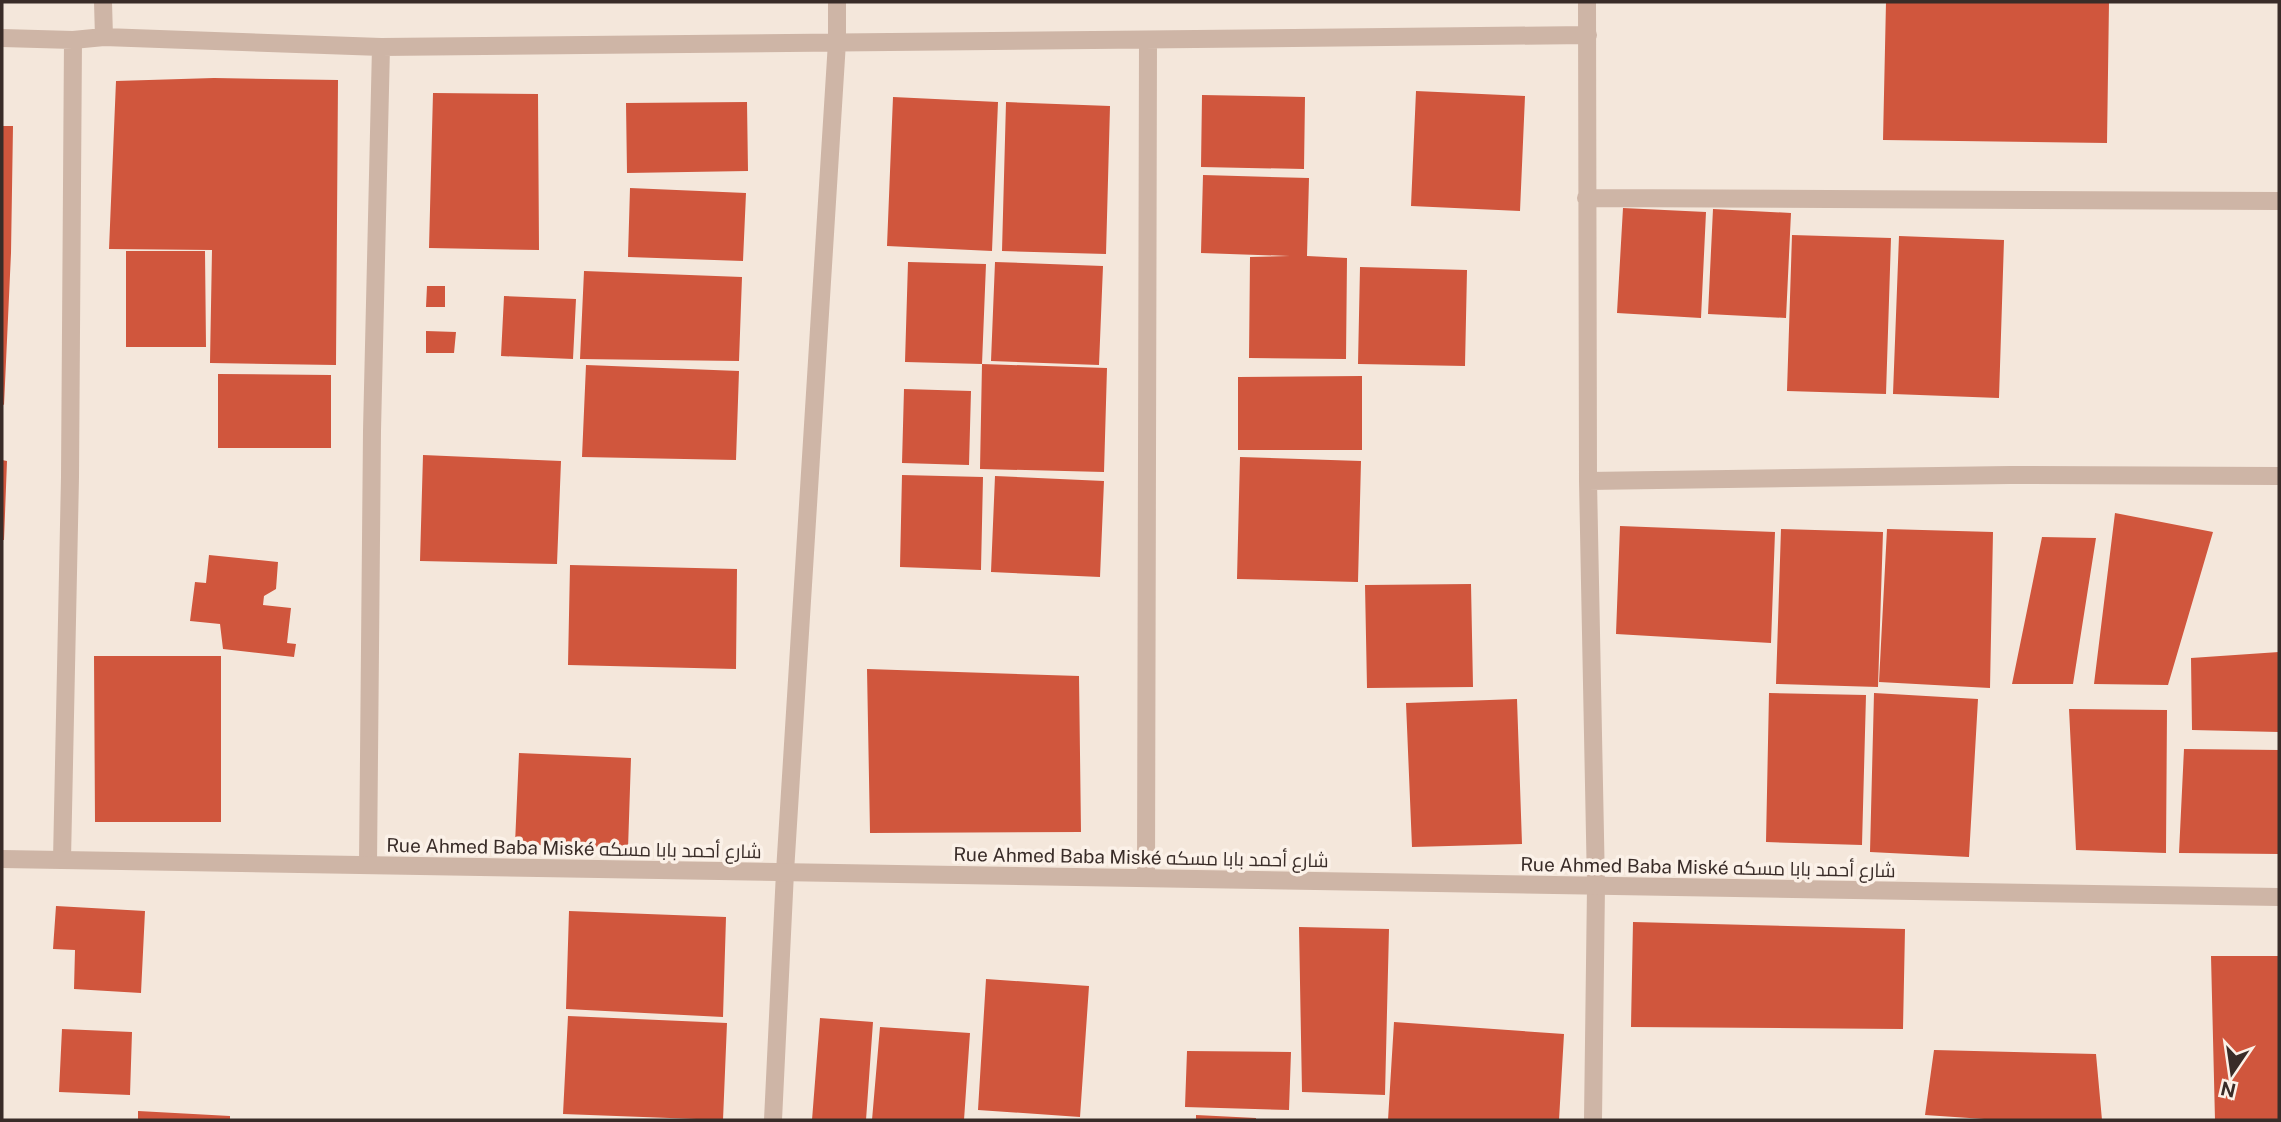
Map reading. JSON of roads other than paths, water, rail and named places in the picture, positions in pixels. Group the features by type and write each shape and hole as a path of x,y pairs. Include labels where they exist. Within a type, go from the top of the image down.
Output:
{"street":[{"path":"103,2 104,37"},
{"path":"773,1120 785,872 837,42 837,2"},
{"path":"1587,2 1588,481 1596,886 1593,1120"},
{"path":"2,38 73,40 104,37 381,47 1588,35"},
{"path":"62,860 70,478 73,40"},
{"path":"1146,878 1148,40"},
{"path":"368,865 372,431 381,47"},
{"path":"1586,198 2279,201"},
{"path":"1588,481 2010,475 2279,476"},
{"name":"Rue Ahmed Baba Miské شارع أحمد بابا مسكه","path":"2,859 2279,897"}]}
